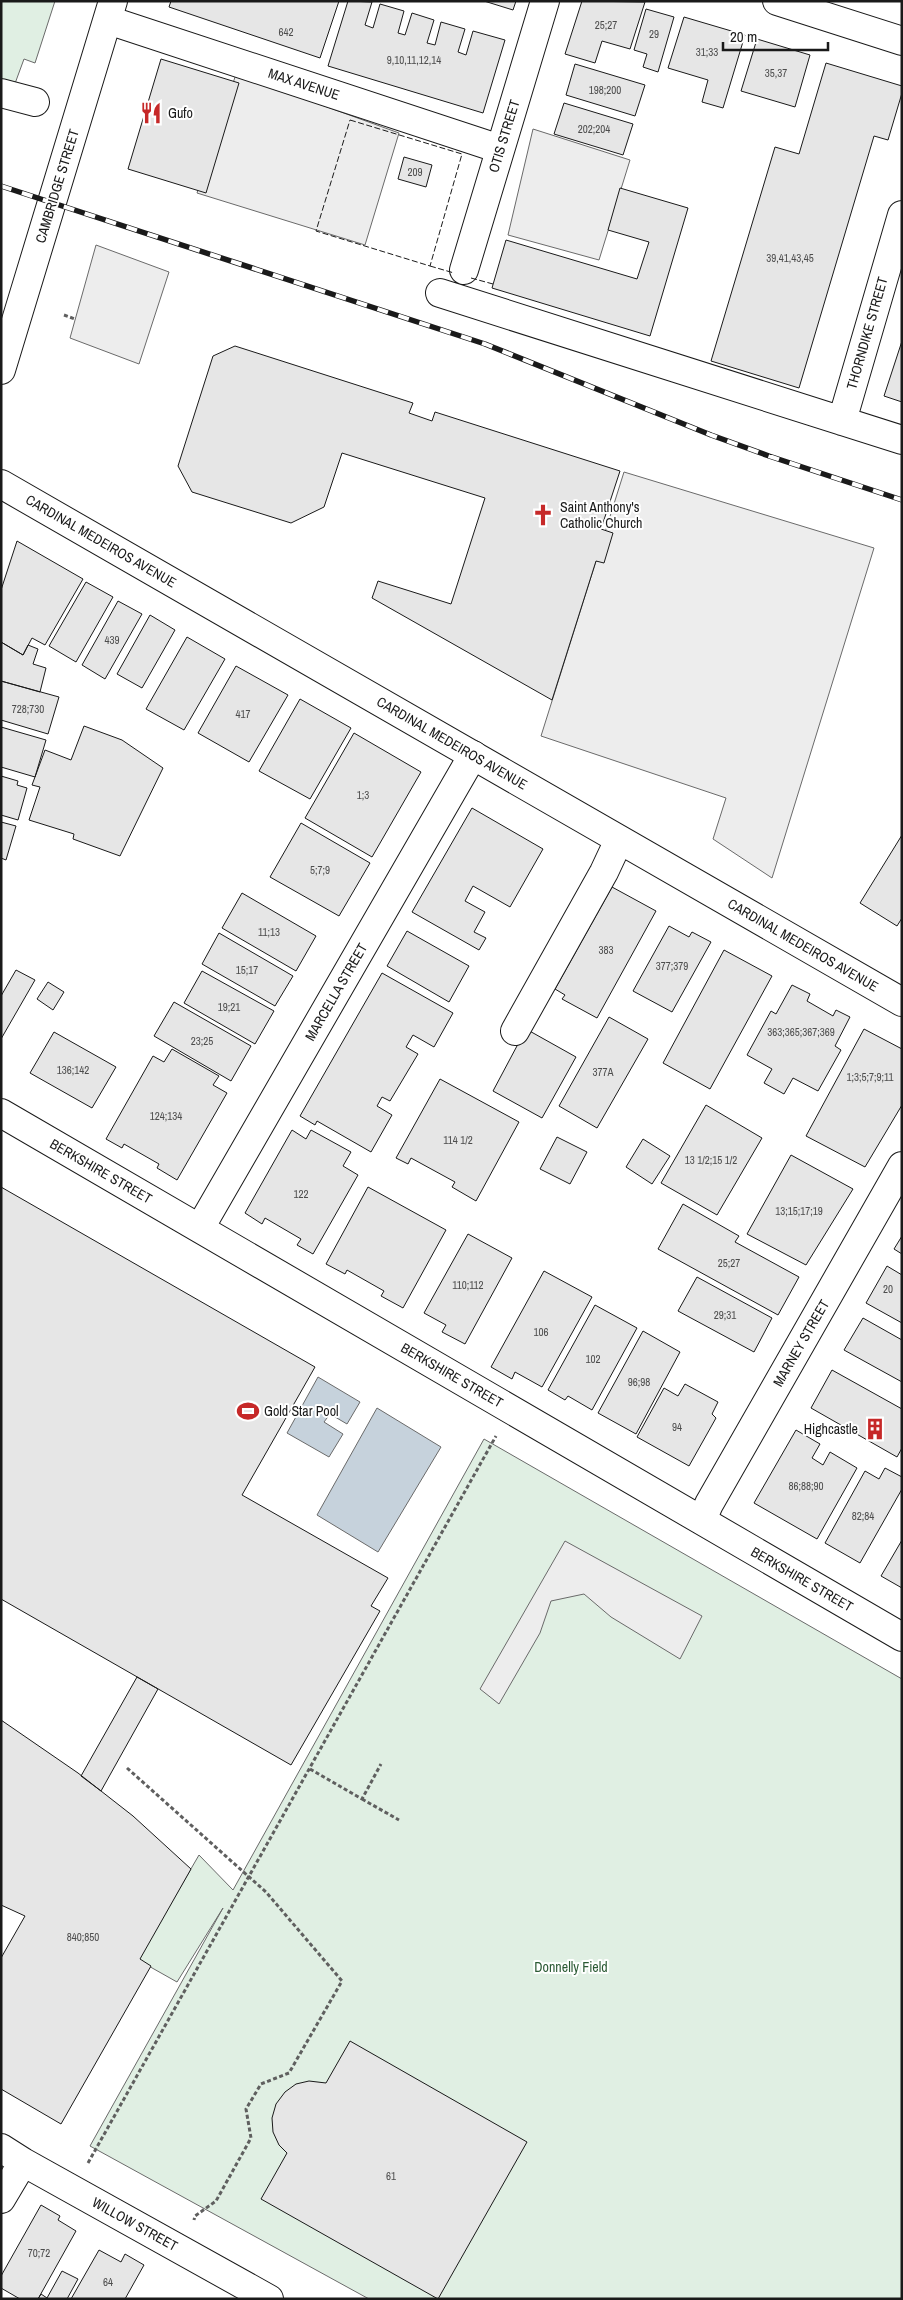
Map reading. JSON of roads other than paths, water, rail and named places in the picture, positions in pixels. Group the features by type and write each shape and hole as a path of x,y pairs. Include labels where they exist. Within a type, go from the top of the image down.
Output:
{"street":[{"name":"OTIS STREET","path":"464,270 545,1"},
{"path":"777,1 902,41"},
{"name":"MAX AVENUE","path":"110,11 500,149"},
{"name":"CAMBRIDGE STREET","path":"1,370 110,11"},
{"path":"1,93 35,102"},
{"name":"THORNDIKE STREET","path":"842,421 902,216"},
{"path":"440,293 902,440"},
{"name":"CARDINAL MEDEIROS AVENUE","path":"1,484 902,1002"},
{"name":"MARCELLA STREET","path":"200,1228 473,755"},
{"path":"515,1031 604,872 619,840"},
{"name":"BERKSHIRE STREET","path":"1,1113 902,1637"},
{"name":"MARNEY STREET","path":"702,1520 709,1504 902,1166"},
{"path":"1,2199 12,2155"},
{"name":"WILLOW STREET","path":"12,2155 269,2299"}],"railway":[{"path":"1,186 485,344 711,435 902,500"}],"place":[{"name":"Gufo","path":"151,113"},
{"name":"Saint Anthony's Catholic Church","path":"543,515"},
{"name":"Gold Star Pool","path":"248,1411"},
{"name":"Highcastle","path":"875,1429"}],"park label":[{"name":"Donnelly Field","path":"571,1967"}]}
